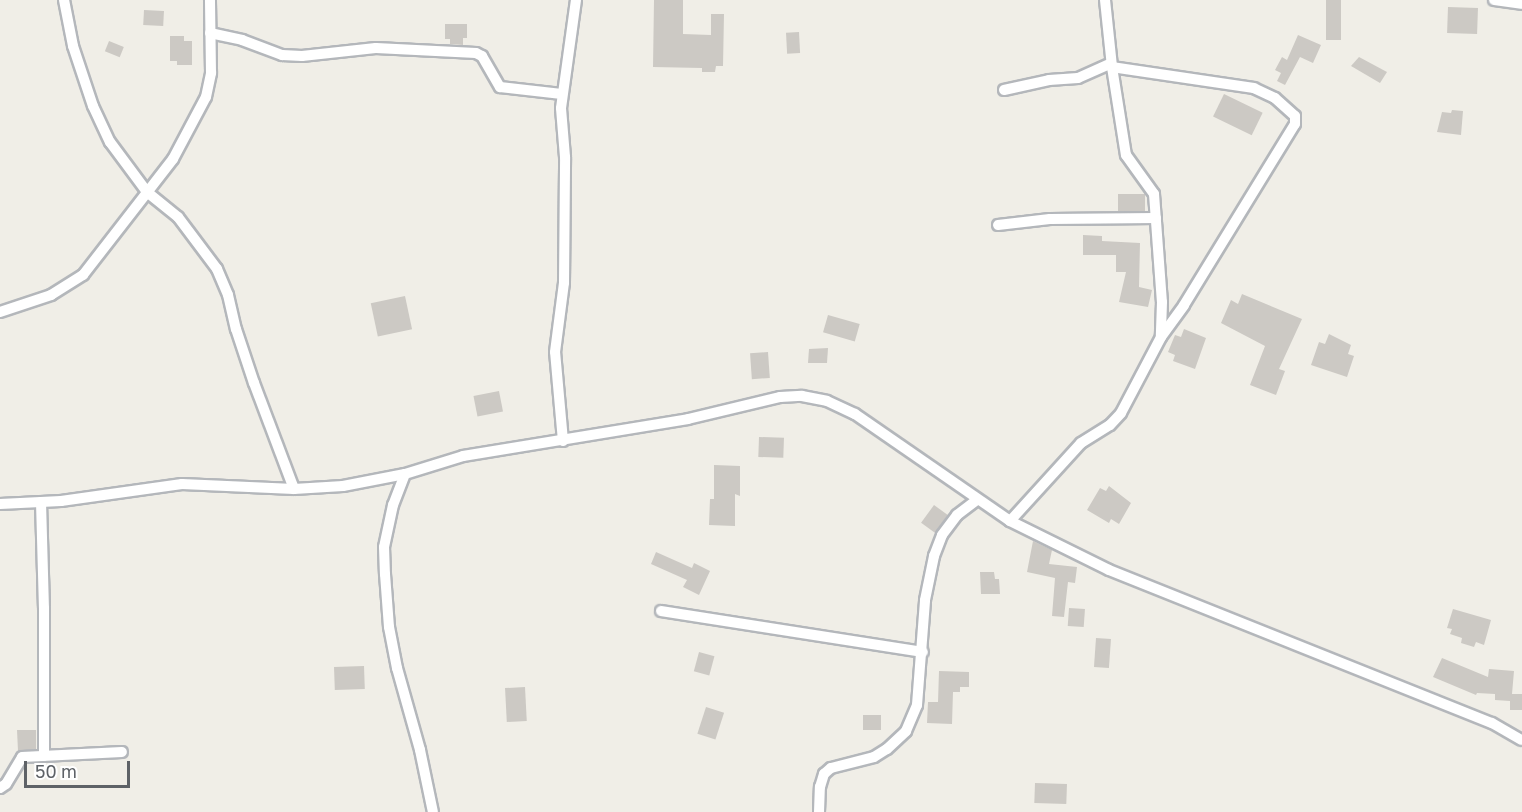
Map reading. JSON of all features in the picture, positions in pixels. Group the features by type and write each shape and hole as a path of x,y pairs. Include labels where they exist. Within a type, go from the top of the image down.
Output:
{"street":[{"path":"64,0 73,46 93,106 110,142 147,192 178,217 217,269 228,295 236,329 254,384 294,489"},
{"path":"0,312 51,295 83,275 173,159 206,97 211,73 210,0"},
{"path":"563,441 555,352 564,283 562,94 576,0"},
{"path":"1105,0 1111,65 1126,155 1152,189 1162,302 1161,337"},
{"path":"1494,0 1522,4"},
{"path":"210,33 242,40 282,55 321,55 376,48 476,53 482,56 500,87 562,94"},
{"path":"1004,90 1049,80 1078,78 1111,65 1254,88 1275,98 1295,116 1290,134 1161,337 1121,413 1110,425 1081,443 1010,521"},
{"path":"998,225 1050,219 1156,218"},
{"path":"0,504 40,502 182,484 294,489 343,486 405,474 463,456 688,419 780,397 802,396 827,401 855,414 1010,521 1149,587 1492,723 1522,740"},
{"path":"405,474 393,505 384,547 389,627 433,812"},
{"path":"819,812 820,787 824,774 831,768 874,757 887,749 906,731 917,705 928,576 934,556 942,536 957,515 978,499"},
{"path":"40,502 44,608 44,756"},
{"path":"661,611 923,651"},
{"path":"0,788 6,784 18,759 122,752"}],"building":[{"path":"654,0 683,0 683,34 711,35 711,14 724,14 723,66 716,66 715,72 702,72 702,68 653,67"},
{"path":"1326,0 1341,0 1341,40 1326,40"},
{"path":"1448,7 1478,8 1477,34 1447,33"},
{"path":"144,10 164,11 163,26 143,25"},
{"path":"445,24 467,24 467,38 463,38 463,45 450,44 450,39 445,39"},
{"path":"799,32 800,53 787,54 786,33"},
{"path":"1298,35 1321,45 1313,63 1300,57 1285,85 1277,81 1281,73 1275,70 1282,57 1287,60"},
{"path":"170,36 184,36 184,41 192,41 192,65 177,65 177,61 170,61"},
{"path":"109,41 124,47 120,57 105,51"},
{"path":"1359,57 1387,72 1380,83 1351,66"},
{"path":"1224,94 1263,113 1252,135 1213,116"},
{"path":"1452,110 1463,111 1461,135 1437,132 1442,112 1451,113"},
{"path":"1118,194 1145,194 1145,211 1118,211"},
{"path":"1083,235 1102,236 1102,241 1140,243 1139,287 1152,290 1148,307 1119,302 1126,272 1116,272 1116,255 1083,255"},
{"path":"1242,294 1302,319 1279,369 1285,371 1276,395 1250,385 1265,346 1221,323 1231,300 1238,304"},
{"path":"405,296 412,329 378,337 371,303"},
{"path":"828,315 860,324 855,341 823,332"},
{"path":"1184,329 1206,338 1195,369 1173,361 1175,355 1168,352 1175,335 1181,337"},
{"path":"1329,334 1351,345 1348,354 1354,356 1347,377 1311,365 1319,342 1325,344"},
{"path":"828,348 827,363 808,363 809,349"},
{"path":"768,352 770,378 752,379 750,353"},
{"path":"499,391 503,412 477,417 473,396"},
{"path":"759,437 784,438 783,458 758,457"},
{"path":"714,465 740,466 740,496 735,494 735,526 709,525 710,499 714,499"},
{"path":"1109,486 1131,503 1119,524 1111,519 1109,523 1087,510 1100,488 1106,491"},
{"path":"934,505 948,515 935,533 921,523"},
{"path":"1033,541 1052,550 1049,564 1077,567 1075,583 1068,582 1064,617 1052,616 1055,578 1027,572"},
{"path":"656,552 692,568 694,563 710,571 699,595 683,587 687,580 651,564"},
{"path":"980,572 994,572 995,579 999,579 1000,594 981,594"},
{"path":"1069,608 1085,609 1084,627 1068,626"},
{"path":"1453,609 1491,620 1484,645 1476,642 1474,647 1461,643 1462,638 1450,634 1452,629 1447,628"},
{"path":"1096,638 1111,639 1109,668 1094,667"},
{"path":"699,652 714,656 709,675 694,671"},
{"path":"1442,658 1488,677 1489,669 1514,671 1512,694 1522,694 1522,710 1510,710 1510,701 1495,700 1495,694 1477,693 1476,695 1433,677"},
{"path":"364,666 365,689 335,690 334,667"},
{"path":"939,671 969,672 969,687 960,687 960,692 953,692 952,724 927,723 928,702 938,702"},
{"path":"525,687 527,721 507,722 505,688"},
{"path":"706,707 724,713 715,740 697,734"},
{"path":"863,715 881,715 881,730 863,730"},
{"path":"17,730 36,730 36,749 18,751"},
{"path":"1035,783 1067,784 1066,804 1034,803"}]}
